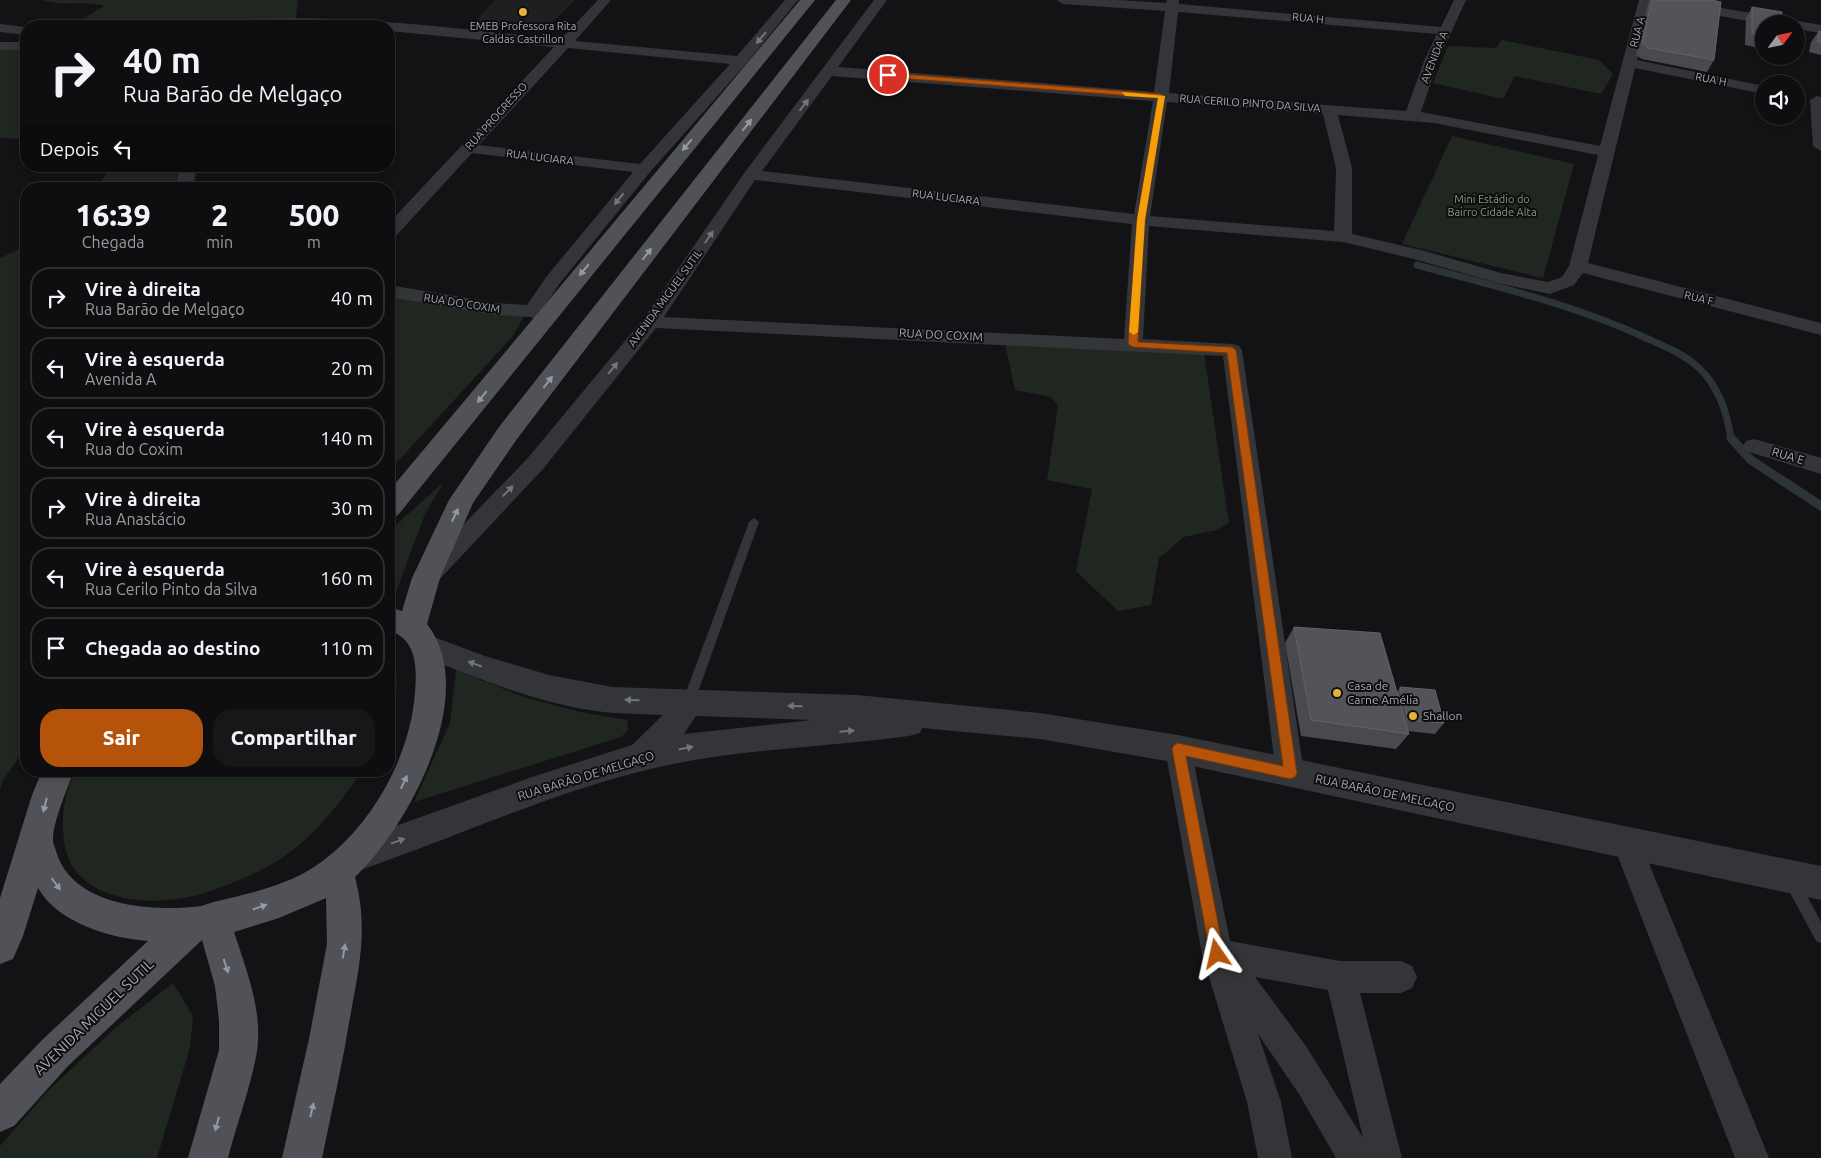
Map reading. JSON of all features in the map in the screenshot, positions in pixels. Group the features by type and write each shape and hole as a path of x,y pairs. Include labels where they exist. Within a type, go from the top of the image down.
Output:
{"main road":[{"path":"395,500 541,315 579,276 808,0"},
{"name":"AVENIDA MIGUEL SUTIL","path":"409,630 426,578 462,500 508,433 844,0"},
{"path":"36,840 45,870 62,892 82,906 132,922 202,922 258,909 310,887 344,864 395,803 413,765 429,712 430,668 409,630"},
{"path":"0,946 5,936 36,840 48,795 56,777"},
{"path":"302,1158 328,1040 345,944 344,864"},
{"path":"202,922 233,986 238,1020 238,1050 208,1158"},
{"name":"AVENIDA MIGUEL SUTIL","path":"0,1112 55,1053 202,922"}],"street":[{"name":"RUA PROGRESSO","path":"395,226 563,42 605,0"},
{"path":"541,315 536,305 553,280 644,169 741,61 792,0"},
{"name":"AVENIDA MIGUEL SUTIL","path":"426,578 535,464 651,322 751,175 881,0"},
{"name":"RUA H","path":"1062,0 1172,4 1444,32"},
{"name":"AVENIDA A","path":"1412,116 1431,61 1460,0"},
{"name":"RUA A","path":"1578,266 1645,0"},
{"path":"1661,2 1755,18"},
{"path":"1133,344 1141,220 1161,96 1172,4"},
{"path":"1805,27 1821,30"},
{"path":"0,28 20,31"},
{"path":"395,28 563,42 741,61"},
{"path":"0,46 20,46"},
{"name":"RUA H","path":"1629,63 1755,88"},
{"name":"RUA CERILO PINTO DA SILVA","path":"829,71 1434,118 1608,152"},
{"path":"1814,99 1821,146"},
{"path":"1329,109 1344,168 1343,237"},
{"name":"RUA LUCIARA","path":"467,148 644,169"},
{"name":"RUA LUCIARA","path":"751,175 1141,220 1343,237 1419,255 1498,278 1550,288 1568,281 1578,266"},
{"name":"RUA F","path":"1578,266 1821,329"},
{"name":"RUA DO COXIM","path":"395,292 541,315"},
{"name":"RUA DO COXIM","path":"651,322 1232,350 1290,773"},
{"name":"RUA E","path":"1754,446 1821,466"},
{"name":"RUA BARÃO DE MELGAÇO","path":"409,630 480,667 549,688 612,700 857,708 1040,726 1178,749 1821,883"},
{"path":"642,757 674,724 688,703"},
{"name":"RUA BARÃO DE MELGAÇO","path":"344,864 545,788 642,757 710,744 860,730 948,717"},
{"path":"1178,749 1217,954 1264,1102 1275,1158"},
{"path":"1627,844 1752,1158"},
{"path":"1217,954 1340,977 1401,977"},
{"path":"1217,954 1261,1008 1329,1111 1355,1158"},
{"path":"1340,977 1385,1158"}],"lane":[{"path":"688,703 754,522"},
{"path":"1789,876 1821,936"}],"shaded area":[{"name":"EMEB Professora Rita Caldas Castrillon","path":"495,0 575,0 543,32 472,24"}],"green space":[{"path":"43,0 298,0 296,18 271,20 82,20 104,6"},
{"path":"1502,40 1599,60 1613,74 1601,94 1515,76 1503,99 1433,83 1448,46 1496,48"},
{"path":"20,48 20,139 0,138 0,49"},
{"name":"Mini Estádio do Bairro Cidade Alta","path":"1452,136 1574,164 1543,278 1402,244"},
{"path":"107,172 197,172 195,182 101,182"},
{"path":"20,249 20,756 2,782 0,790 0,258"},
{"path":"395,296 524,316 513,336 395,464"},
{"path":"1005,344 1204,353 1229,523 1217,530 1184,537 1159,558 1151,605 1118,611 1076,571 1092,489 1047,480 1058,406 1051,397 1015,390"},
{"path":"444,482 425,514 396,592 395,592 395,526"},
{"path":"395,666 396,676 395,701"},
{"path":"456,670 524,697 580,712 627,720 628,730 621,737 414,802 450,723"},
{"path":"72,777 358,777 342,799 306,839 278,861 243,879 210,891 188,897 160,901 123,898 91,884 78,873 69,859 63,832 63,814"},
{"path":"173,983 193,1016 190,1048 157,1158 0,1158 0,1146 47,1092 114,1029"}],"building":[{"path":"1652,0 1712,0 1721,2 1714,60 1648,48 1642,43"},
{"path":"1752,7 1782,12 1782,15 1755,15 1755,34 1752,34"},
{"path":"1819,31 1821,32 1821,42 1817,41"},
{"name":"Casa de Carne Amélia","path":"1294,627 1380,633 1409,734 1311,720"},
{"path":"1400,687 1435,690 1444,723 1408,720"}],"waterway":[{"path":"1417,265 1562,305 1618,326 1680,354 1699,368 1712,383 1721,400 1731,439"},
{"path":"1731,438 1751,460 1821,506"}],"slow traffic":[{"path":"1125,93 1161,96 1141,220 1134,332"}],"place":[{"name":"EMEB Professora Rita Caldas Castrillon","path":"523,12"},
{"name":"Casa de Carne Amélia","path":"1337,693"},
{"name":"Shallon","path":"1413,716"}],"route":[{"path":"888,75 1161,96 1141,220 1133,344 1232,350 1290,773 1178,749 1217,954"}]}
